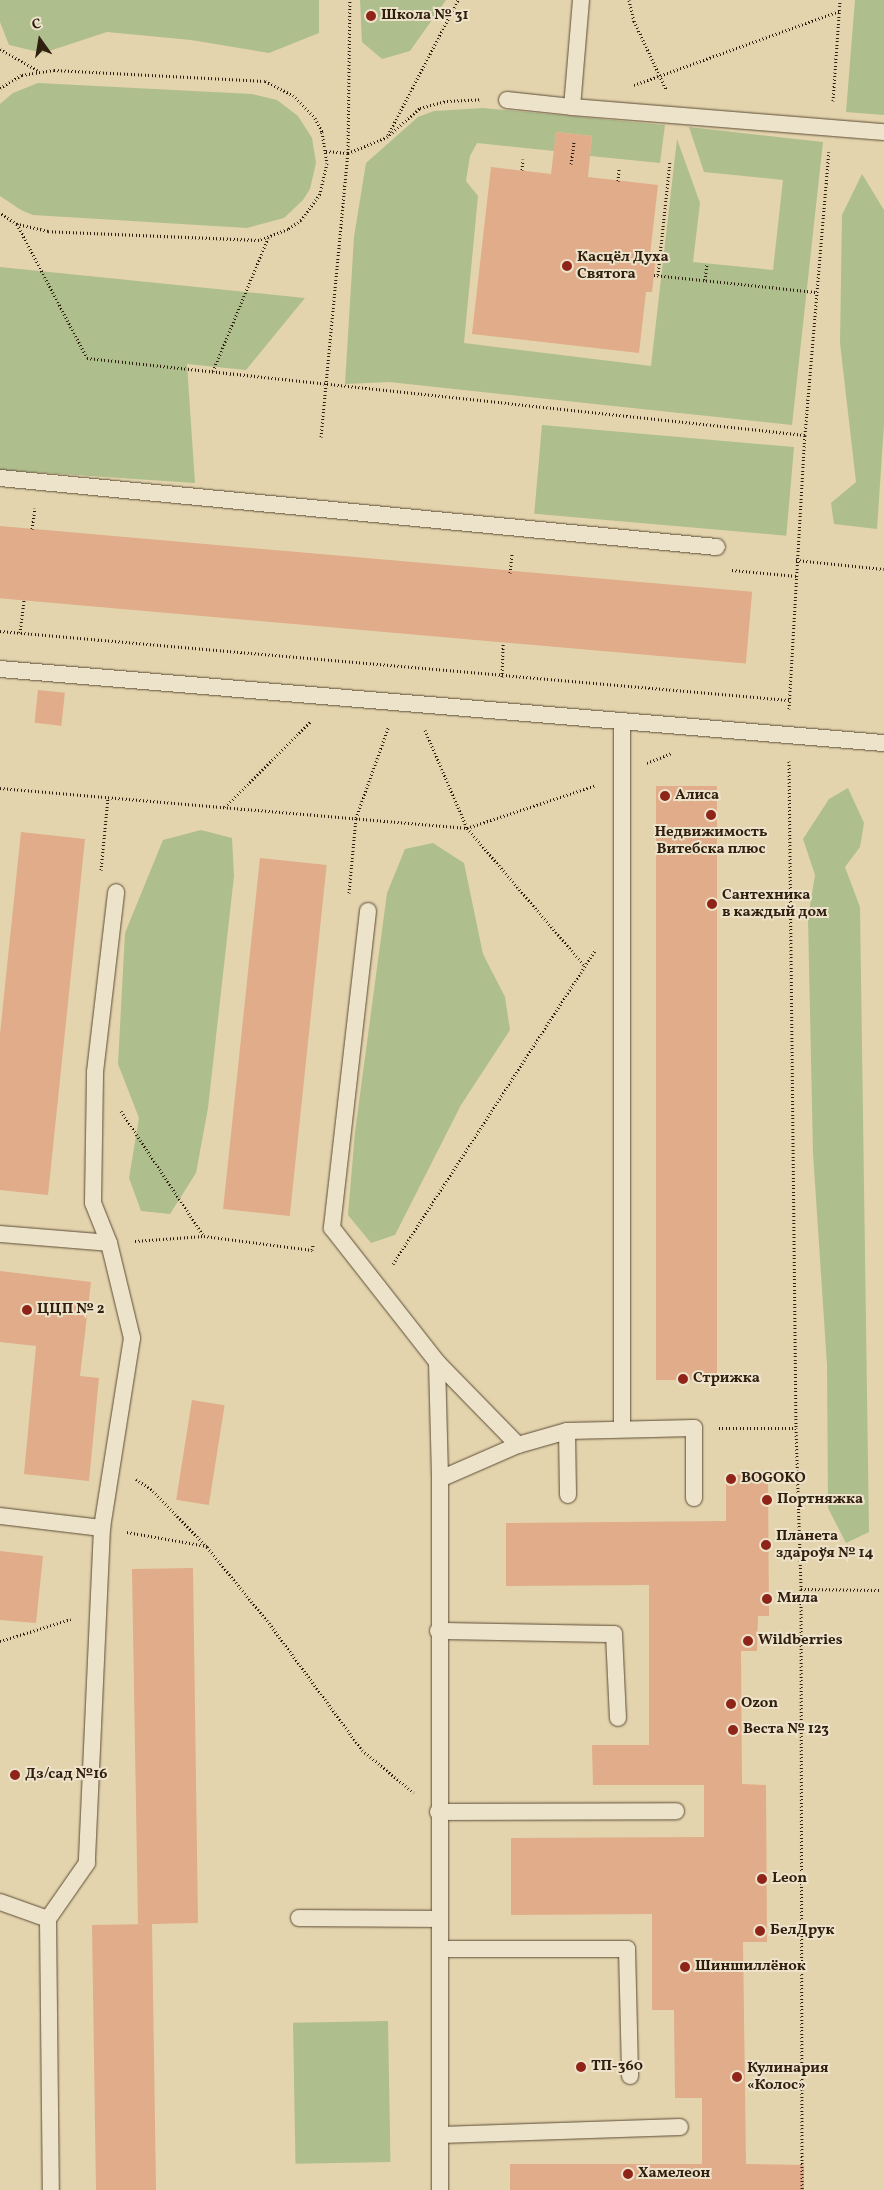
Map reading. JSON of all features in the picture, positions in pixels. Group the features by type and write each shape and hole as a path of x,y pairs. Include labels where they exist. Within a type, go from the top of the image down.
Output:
{"lane":[{"path":"572,107 581,0"},
{"path":"507,100 884,132"},
{"path":"0,478 717,547"},
{"path":"0,669 884,743"},
{"path":"622,721 622,1427"},
{"path":"51,2190 48,1919 87,1864 102,1528 132,1338 109,1243 93,1203 95,1072 116,892"},
{"path":"368,911 332,1228 437,1362 518,1445"},
{"path":"0,1234 109,1243"},
{"path":"437,1362 440,1479 438,1631 440,2190"},
{"path":"440,1479 518,1445 567,1431 622,1427 694,1428 694,1498"},
{"path":"567,1431 568,1495"},
{"path":"0,1516 102,1528"},
{"path":"438,1631 614,1634 618,1718"},
{"path":"438,1812 676,1812"},
{"path":"0,1902 48,1919"},
{"path":"299,1918 440,1919"},
{"path":"440,1949 627,1949 630,2076"},
{"path":"440,2135 680,2127"}],"path":[{"path":"321,437 348,152 350,0"},
{"path":"387,137 458,0"},
{"path":"630,0 634,21 662,75 674,114"},
{"path":"802,2190 801,1589 796,1428 789,700 805,435 840,0"},
{"path":"626,88 839,11"},
{"path":"0,50 38,70"},
{"path":"0,88 22,75 38,70 264,81 280,87 305,105 322,132 326,151 325,179 312,208 288,229 268,238 243,241 48,231 17,224 0,213"},
{"path":"326,151 348,152 387,137 420,108 447,101 507,100"},
{"path":"572,164 574,142"},
{"path":"522,170 523,159"},
{"path":"670,161 656,275 817,292"},
{"path":"618,181 619,168"},
{"path":"17,224 87,358 326,382 805,435"},
{"path":"213,371 268,238"},
{"path":"705,280 707,264"},
{"path":"32,529 36,502"},
{"path":"510,573 513,547"},
{"path":"796,560 884,569"},
{"path":"20,633 24,600"},
{"path":"0,631 502,677 789,700"},
{"path":"502,677 503,644"},
{"path":"225,807 324,708 331,697"},
{"path":"348,897 356,818 405,703"},
{"path":"405,703 467,828 584,965"},
{"path":"0,788 467,828 622,776 674,752"},
{"path":"379,1287 584,965 622,912"},
{"path":"109,1243 204,1236 312,1250 320,1255"},
{"path":"312,1250 313,1241"},
{"path":"694,1428 796,1428"},
{"path":"112,1462 153,1491 207,1547 269,1623 362,1750 438,1812"},
{"path":"102,1528 207,1547"},
{"path":"801,1589 879,1590"},
{"path":"0,1641 98,1611"}],"green space":[{"path":"0,0 319,0 319,33 269,53 191,40 107,32 43,53 9,45 0,22"},
{"path":"360,0 446,0 410,51 382,59 362,42"},
{"path":"855,0 884,0 884,115 846,112"},
{"path":"38,83 252,94 277,100 298,116 312,138 316,163 310,189 303,200 284,218 247,228 33,215 21,210 0,196 0,104 13,93"},
{"path":"483,108 665,125 660,163 590,156 592,136 556,132 554,151 477,143 470,156 466,181 478,196 464,343 651,366 677,139 700,203 693,262 773,270 783,180 704,172 689,127 823,142 792,425 389,382 345,384 354,237 366,163 418,117 434,111"},
{"path":"862,174 884,210 884,425 877,529 834,524 831,503 856,482 840,343 842,215"},
{"path":"0,267 305,298 246,370 187,364 195,483 0,470"},
{"path":"542,425 794,447 786,536 534,514"},
{"path":"848,788 864,823 860,847 845,867 860,907 869,1532 846,1543 828,1508 827,1365 813,1153 808,918 815,875 803,839 829,799"},
{"path":"201,830 232,838 234,876 208,1108 196,1173 170,1214 141,1211 129,1178 139,1118 118,1064 125,933 163,840"},
{"path":"433,843 464,863 483,954 505,997 510,1030 461,1105 395,1235 371,1243 348,1215 355,1132 387,893 405,849"},
{"path":"388,2021 390,2162 295,2164 293,2023"}],"building":[{"name":"Касцёл Духа Святога","path":"556,132 592,136 588,177 658,185 650,255 656,256 652,292 646,292 639,353 472,334 491,167 551,174"},
{"path":"0,526 752,592 746,664 0,598"},
{"path":"38,690 65,693 61,726 35,723"},
{"path":"656,786 717,786 717,1380 656,1380"},
{"path":"21,832 85,839 48,1195 0,1190 0,1034"},
{"path":"260,858 327,865 290,1216 223,1209"},
{"path":"0,1271 91,1282 80,1376 99,1378 89,1481 24,1474 36,1346 0,1342"},
{"path":"192,1400 225,1405 209,1505 176,1500"},
{"path":"768,1474 769,1616 758,1616 757,1651 741,1651 742,1784 766,1785 767,1942 743,1942 746,2164 804,2165 804,2190 510,2190 510,2164 702,2164 702,2098 675,2098 674,2010 652,2010 652,1914 511,1915 511,1838 704,1837 704,1785 593,1785 592,1745 649,1745 649,1585 506,1586 506,1523 726,1521 726,1475"},
{"path":"0,1551 43,1556 36,1623 0,1620"},
{"path":"193,1568 198,1923 152,1924 156,2190 96,2190 92,1925 151,1924 138,1924 132,1569"}],"place":[{"name":"Школа № 31","path":"371,16"},
{"name":"Касцёл Духа Святога","path":"567,266"},
{"name":"Алиса","path":"665,796"},
{"name":"Недвижимость Витебска плюс","path":"711,815"},
{"name":"Сантехника в каждый дом","path":"712,904"},
{"name":"ЦЦП № 2","path":"27,1310"},
{"name":"Стрижка","path":"683,1379"},
{"name":"BOGOKO","path":"731,1479"},
{"name":"Портняжка","path":"767,1500"},
{"name":"Планета здароўя № 14","path":"766,1545"},
{"name":"Мила","path":"767,1599"},
{"name":"Wildberries","path":"748,1641"},
{"name":"Ozon","path":"731,1704"},
{"name":"Веста № 123","path":"733,1730"},
{"name":"Дз/сад №16","path":"15,1775"},
{"name":"Leon","path":"762,1879"},
{"name":"БелДрук","path":"760,1931"},
{"name":"Шиншиллёнок","path":"685,1967"},
{"name":"ТП-360","path":"581,2067"},
{"name":"Кулинария «Колос»","path":"737,2077"},
{"name":"Хамелеон","path":"628,2174"}]}
